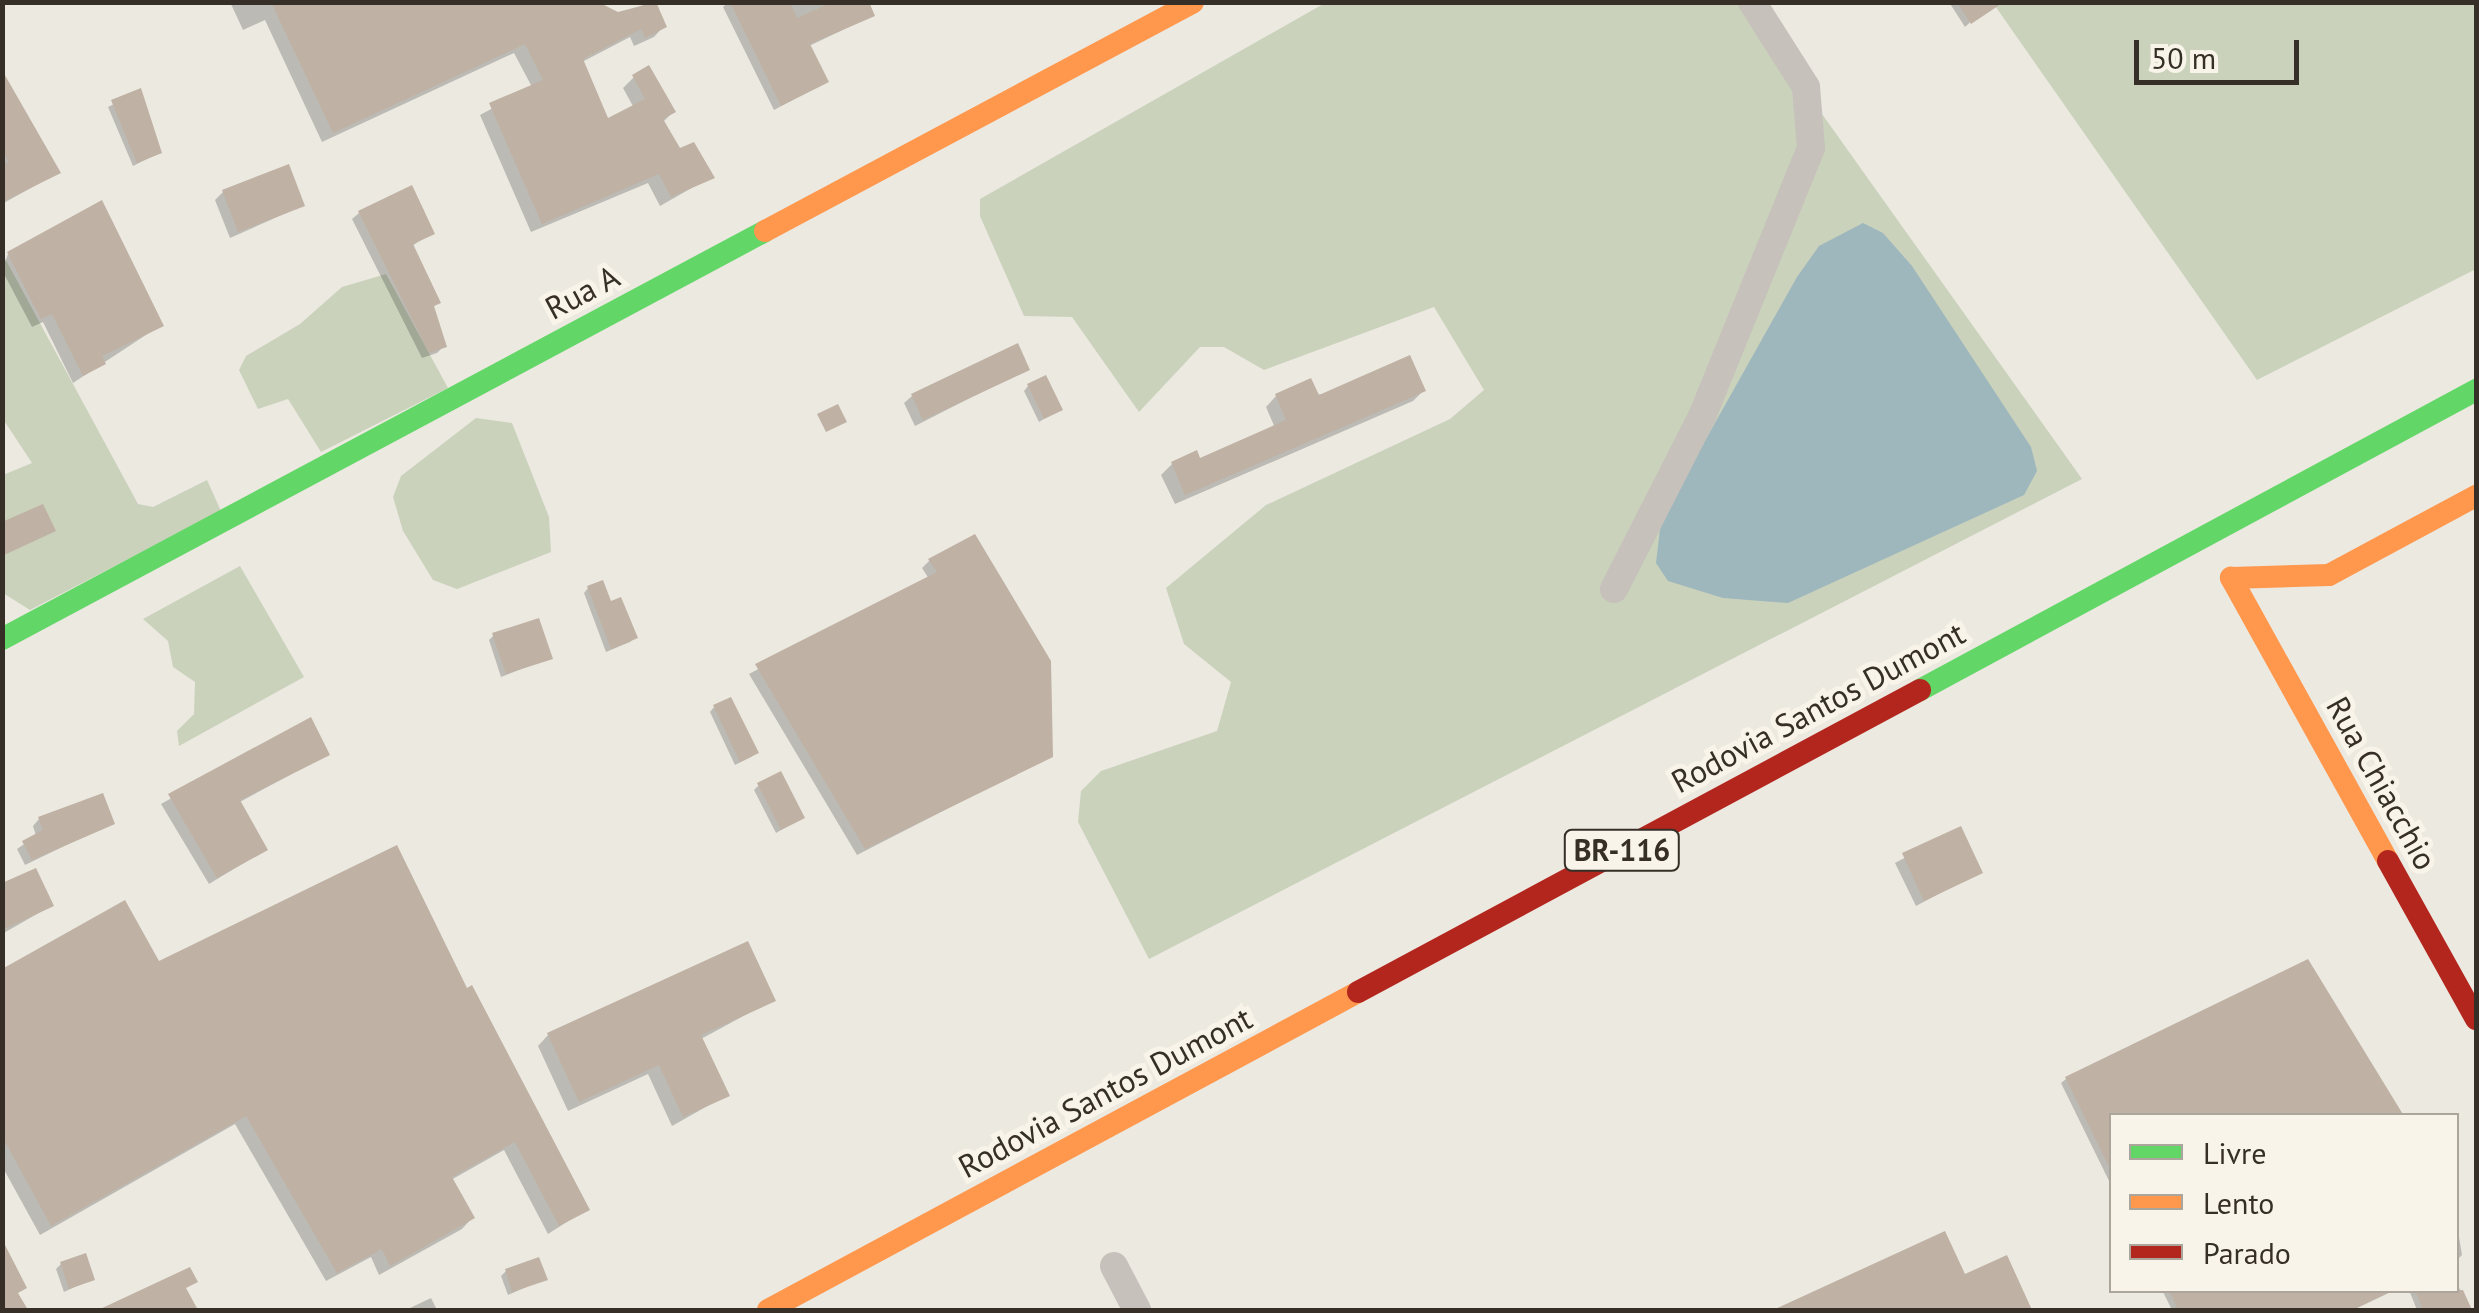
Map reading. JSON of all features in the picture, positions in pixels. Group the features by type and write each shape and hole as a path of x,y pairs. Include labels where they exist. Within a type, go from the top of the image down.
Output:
{"main road":[{"name":"Rua A","path":"2,639 1193,2"},
{"name":"Rodovia Santos Dumont","path":"768,1310 2476,390"},
{"name":"Rua Chiacchio","path":"2476,496 2329,575 2231,578 2476,1020"}],"street":[{"path":"1614,588 1704,414 1810,148 1806,87 1752,2"},
{"path":"1114,1266 1137,1310"}],"green space":[{"path":"1325,3 1743,3 2082,479 1149,959 1078,822 1081,791 1101,771 1217,731 1231,682 1184,644 1166,588 1266,505 1450,419 1484,390 1434,307 1264,370 1224,347 1200,347 1139,412 1072,317 1024,316 980,216 980,199"},
{"path":"1993,3 2476,3 2476,269 2257,380"},
{"path":"2,253 138,504 153,507 207,480 221,511 30,610 3,593 3,475 32,463 3,419"},
{"path":"386,274 448,388 321,452 288,399 258,409 239,370 246,356 300,324 342,287"},
{"path":"476,418 512,423 549,517 551,552 457,589 433,580 403,531 393,497 401,476"},
{"path":"240,566 304,677 179,746 177,731 194,714 195,682 173,667 168,641 143,619"}],"water":[{"path":"1863,223 1883,233 1912,266 2031,447 2037,471 2024,495 1788,603 1723,598 1668,581 1656,563 1661,521 1684,478 1797,277 1819,246"}],"building":[{"path":"271,2 598,2 618,12 656,2 667,27 645,38 641,29 583,59 608,118 645,99 632,75 649,65 676,112 663,119 680,148 694,142 715,178 671,197 659,174 542,224 489,103 543,80 525,44 333,133"},
{"path":"730,2 790,2 797,18 833,2 869,2 875,16 810,44 829,82 781,106"},
{"path":"1957,2 2004,2 1971,24"},
{"path":"2,70 61,173 2,202 2,165 9,162 2,150"},
{"path":"141,88 162,153 137,163 111,100"},
{"path":"289,164 305,206 238,232 222,190"},
{"path":"412,185 435,234 413,244 441,303 434,306 447,347 429,353 358,211"},
{"path":"102,200 164,326 102,356 106,364 83,376 52,314 41,319 7,252"},
{"path":"1018,343 1030,370 923,420 911,394"},
{"path":"1410,355 1426,391 1185,495 1171,462 1197,450 1200,458 1286,420 1275,394 1311,378 1319,395"},
{"path":"1046,375 1063,410 1044,419 1027,384"},
{"path":"838,404 847,422 826,432 817,414"},
{"path":"43,504 56,531 2,556 2,522"},
{"path":"975,534 1051,661 1053,757 865,849 755,664 937,572 928,559"},
{"path":"603,580 611,601 621,597 638,638 611,649 587,586"},
{"path":"539,618 553,659 506,674 492,633"},
{"path":"731,697 759,753 740,762 713,705"},
{"path":"311,717 330,755 240,800 268,850 217,878 168,794"},
{"path":"781,771 805,818 781,830 757,783"},
{"path":"103,793 115,824 32,860 22,841 43,830 38,817"},
{"path":"1961,826 1983,873 1924,901 1902,853"},
{"path":"397,845 467,988 472,985 590,1210 559,1226 515,1142 452,1177 475,1218 390,1266 382,1249 337,1273 246,1116 51,1226 2,1136 2,969 125,900 159,961"},
{"path":"36,868 54,906 2,930 2,883"},
{"path":"748,941 776,1001 701,1035 730,1096 683,1117 659,1065 579,1102 547,1033"},
{"path":"2308,959 2402,1113 2109,1113 2109,1167 2065,1077"},
{"path":"1945,1231 1965,1274 2007,1255 2032,1310 1773,1310"},
{"path":"2,1239 27,1288 18,1293 28,1310 2,1310"},
{"path":"86,1253 95,1280 69,1289 60,1262"},
{"path":"539,1257 548,1280 512,1292 505,1269"},
{"path":"190,1267 198,1282 186,1288 198,1310 98,1310"},
{"path":"2463,1290 2472,1310 2423,1310 2416,1293"},
{"path":"2170,1293 2388,1293 2352,1310 2178,1310"}],"traffic: fast":[{"path":"2,639 765,231"},
{"path":"1920,690 2476,390"}],"traffic: slow":[{"path":"765,231 1193,2"},
{"path":"2388,861 2231,578 2329,575 2476,496"},
{"path":"768,1310 1358,992"}],"traffic: jam":[{"path":"1358,992 1920,690"},
{"path":"2388,861 2476,1019"}]}
